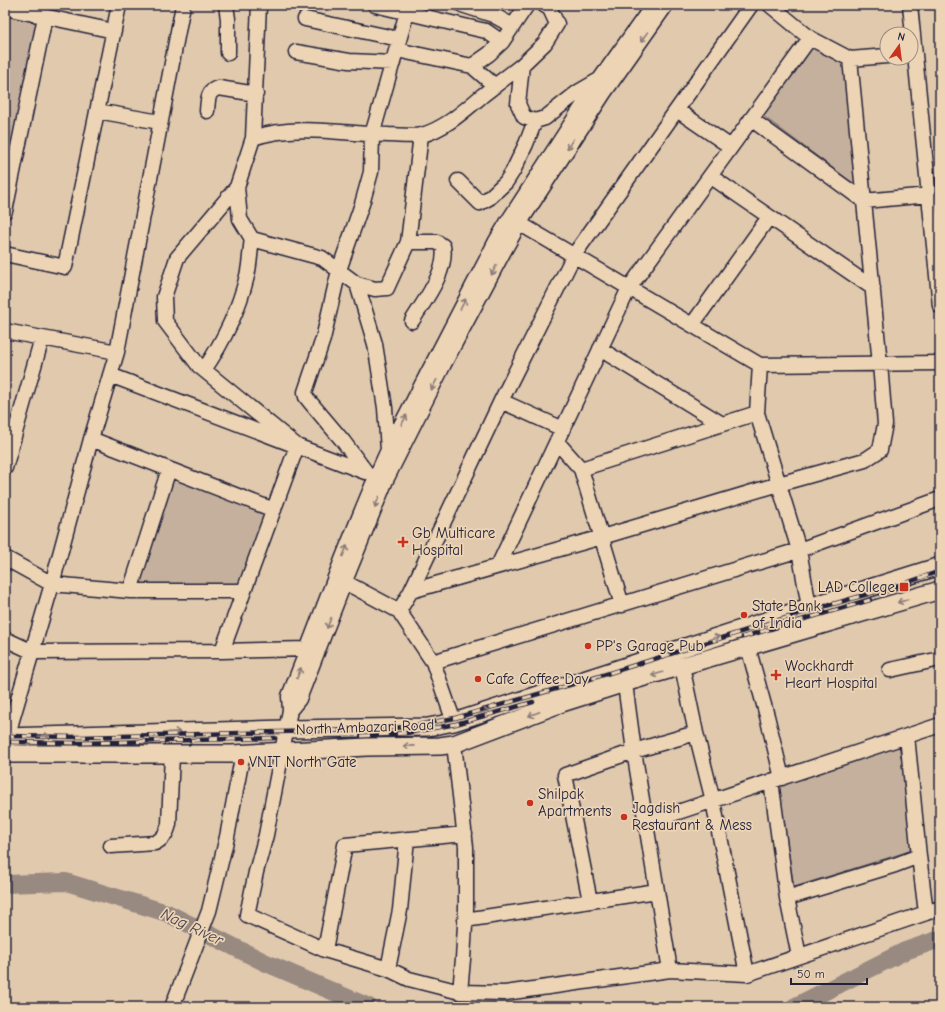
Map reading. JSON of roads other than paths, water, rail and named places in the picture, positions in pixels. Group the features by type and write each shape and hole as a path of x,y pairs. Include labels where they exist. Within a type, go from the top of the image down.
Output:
{"main road":[{"name":"North Ambazari Road","path":"6,745 242,758 281,752 367,747 440,746 454,744 562,704 623,676 809,607 940,566"},
{"name":"North Ambazari Road","path":"6,745 286,729 428,727 454,722 623,676 682,666 940,590"}],"street":[{"path":"5,254 65,267 119,5"},
{"path":"6,745 52,584 91,439 117,352 183,5"},
{"path":"226,5 228,19 228,53"},
{"path":"259,5 253,138 237,187 177,258 164,297 165,321 199,366 297,446"},
{"path":"375,5 408,9 486,31 502,42"},
{"path":"462,5 493,15 513,26"},
{"path":"472,66 489,54 502,42 527,5"},
{"path":"253,138 267,133 295,131 421,135 442,126 522,65 545,43 557,24 550,9 544,5"},
{"path":"376,476 444,364 514,221 600,79 653,5"},
{"path":"290,710 299,699 376,476 496,241 514,221 666,5"},
{"path":"399,611 411,591 501,401 574,255 751,5"},
{"path":"770,5 810,38 850,59 879,57"},
{"path":"910,5 911,26"},
{"path":"5,8 114,31"},
{"path":"376,476 343,442 310,402 305,392 323,339 339,270 362,204 371,172 372,134 408,9"},
{"path":"5,211 45,17"},
{"path":"305,19 396,50 472,66 495,86"},
{"path":"498,566 629,288 810,38"},
{"path":"296,52 349,61 396,50"},
{"path":"411,591 865,460 880,450 884,424 880,364 850,59"},
{"path":"522,65 518,104 524,117 535,121 545,118 578,92 600,79"},
{"path":"914,66 940,306"},
{"path":"207,111 209,94 214,88 256,94"},
{"path":"676,110 731,147"},
{"path":"98,111 160,122"},
{"path":"751,119 864,201 929,195"},
{"path":"458,181 480,203 490,198 506,182 513,171 535,121"},
{"path":"252,239 322,258 356,284 375,289 387,288 408,242 421,135"},
{"path":"710,176 873,288"},
{"path":"204,370 218,349 240,300 248,275 252,239 240,219 237,187"},
{"path":"692,325 769,217"},
{"path":"514,221 760,365 940,363"},
{"path":"408,242 437,242 443,246 444,252 437,279 412,321"},
{"path":"356,284 375,344 385,408 388,450"},
{"path":"5,331 117,352"},
{"path":"5,468 42,338"},
{"path":"600,349 722,424"},
{"path":"760,365 757,413 799,550 809,607"},
{"path":"110,375 376,476"},
{"path":"501,401 560,435 581,469 622,604"},
{"path":"581,469 757,413"},
{"path":"91,439 274,510"},
{"path":"222,651 297,446"},
{"path":"130,591 169,469"},
{"path":"433,662 799,550 940,499"},
{"path":"5,558 52,584 130,591 244,591"},
{"path":"340,579 399,611 433,662 454,722"},
{"path":"340,579 308,649 290,696 290,710 266,834 247,915 325,950 388,968 408,979 460,992 505,993 670,970 746,974 940,908"},
{"path":"5,639 33,652 308,649"},
{"path":"748,647 767,716 776,779 787,898 799,956"},
{"path":"890,670 940,659"},
{"path":"682,666 696,733 713,800 746,974"},
{"path":"623,676 670,970"},
{"path":"646,823 940,725"},
{"path":"590,901 565,775 634,751 696,733"},
{"path":"907,736 926,913"},
{"path":"454,744 466,847 464,959 460,992"},
{"path":"111,846 155,843 161,840 167,832 169,824 172,754"},
{"path":"172,1007 209,911 228,837 242,758"},
{"path":"325,950 344,845 465,834"},
{"path":"388,968 400,910 407,839"},
{"path":"787,898 895,865 919,856"},
{"path":"465,920 657,890"}],"waterway":[{"name":"Nag River","path":"5,884 66,882 167,913 264,962 369,1007"},
{"name":"Nag River","path":"794,1007 905,951 940,939"}],"railway":[{"path":"5,736 80,737 358,730 406,727 455,718 587,680 805,612 903,584 940,571"},
{"path":"743,637 870,600"},
{"path":"361,736 407,733 456,724 533,702"},
{"path":"11,742 80,743 275,738"}],"place":[{"name":"Gb Multicare Hospital","path":"403,542"},
{"name":"LAD College","path":"904,587"},
{"name":"State Bank of India","path":"744,615"},
{"name":"PP's Garage Pub","path":"588,646"},
{"name":"Wockhardt Heart Hospital","path":"776,675"},
{"name":"Cafe Coffee Day","path":"478,679"},
{"name":"VNIT North Gate","path":"241,762"},
{"name":"Shilpak Apartments","path":"530,803"},
{"name":"Jagdish Restaurant & Mess","path":"624,817"}]}
